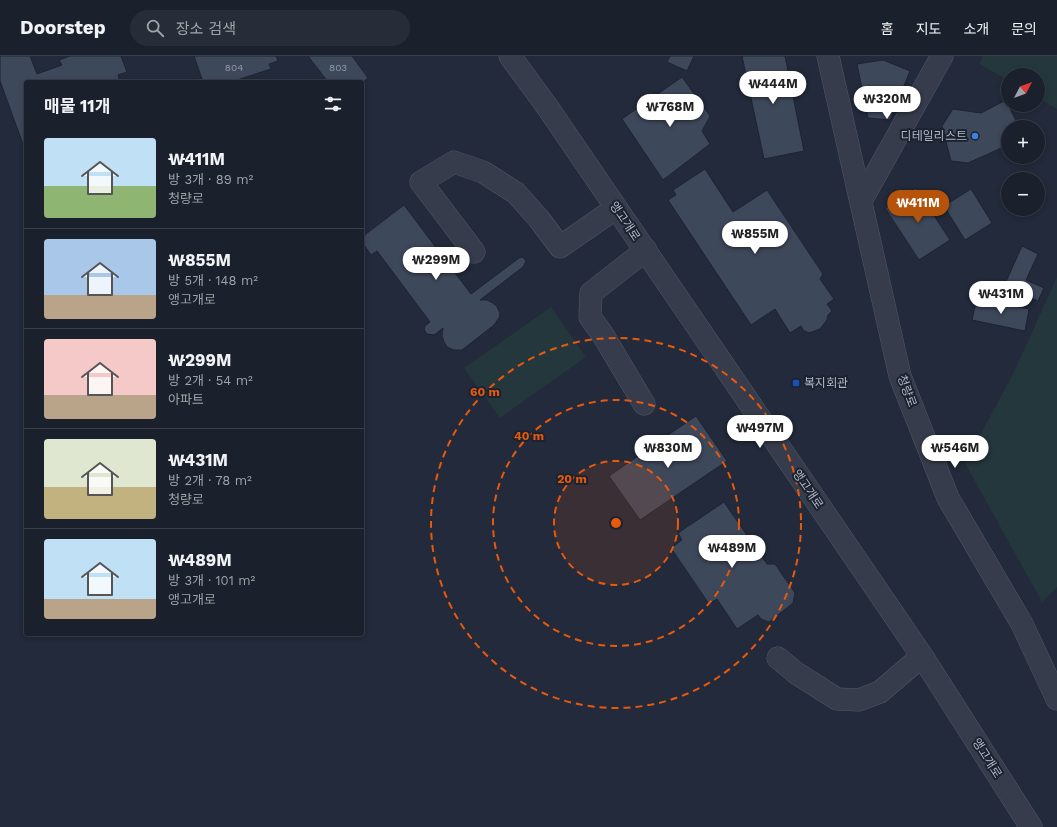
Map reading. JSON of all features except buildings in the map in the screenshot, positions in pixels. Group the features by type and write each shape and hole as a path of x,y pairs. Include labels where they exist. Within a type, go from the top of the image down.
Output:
{"street":[{"name":"앵고개로","path":"510,56 546,105 646,250 922,656 1030,827"},
{"name":"청량로","path":"828,56 900,376 948,498 1022,624 1057,699"},
{"path":"860,201 942,56"},
{"path":"474,252 421,182 454,162 483,172 516,193 539,219 560,247 616,208"},
{"path":"644,404 603,335 590,317 590,293 646,250"},
{"path":"778,658 796,673 837,699 859,700 880,692 922,656"}],"green space":[{"path":"983,56 1057,56 1057,109 1045,102 1045,68 1001,68 1001,76 979,64"},
{"path":"1057,277 1057,587 1042,602 965,463 1013,374"},
{"path":"551,307 586,357 500,418 464,368"}],"place":[{"name":"디테일리스트","path":"975,136"},
{"name":"복지회관","path":"796,383"}]}
